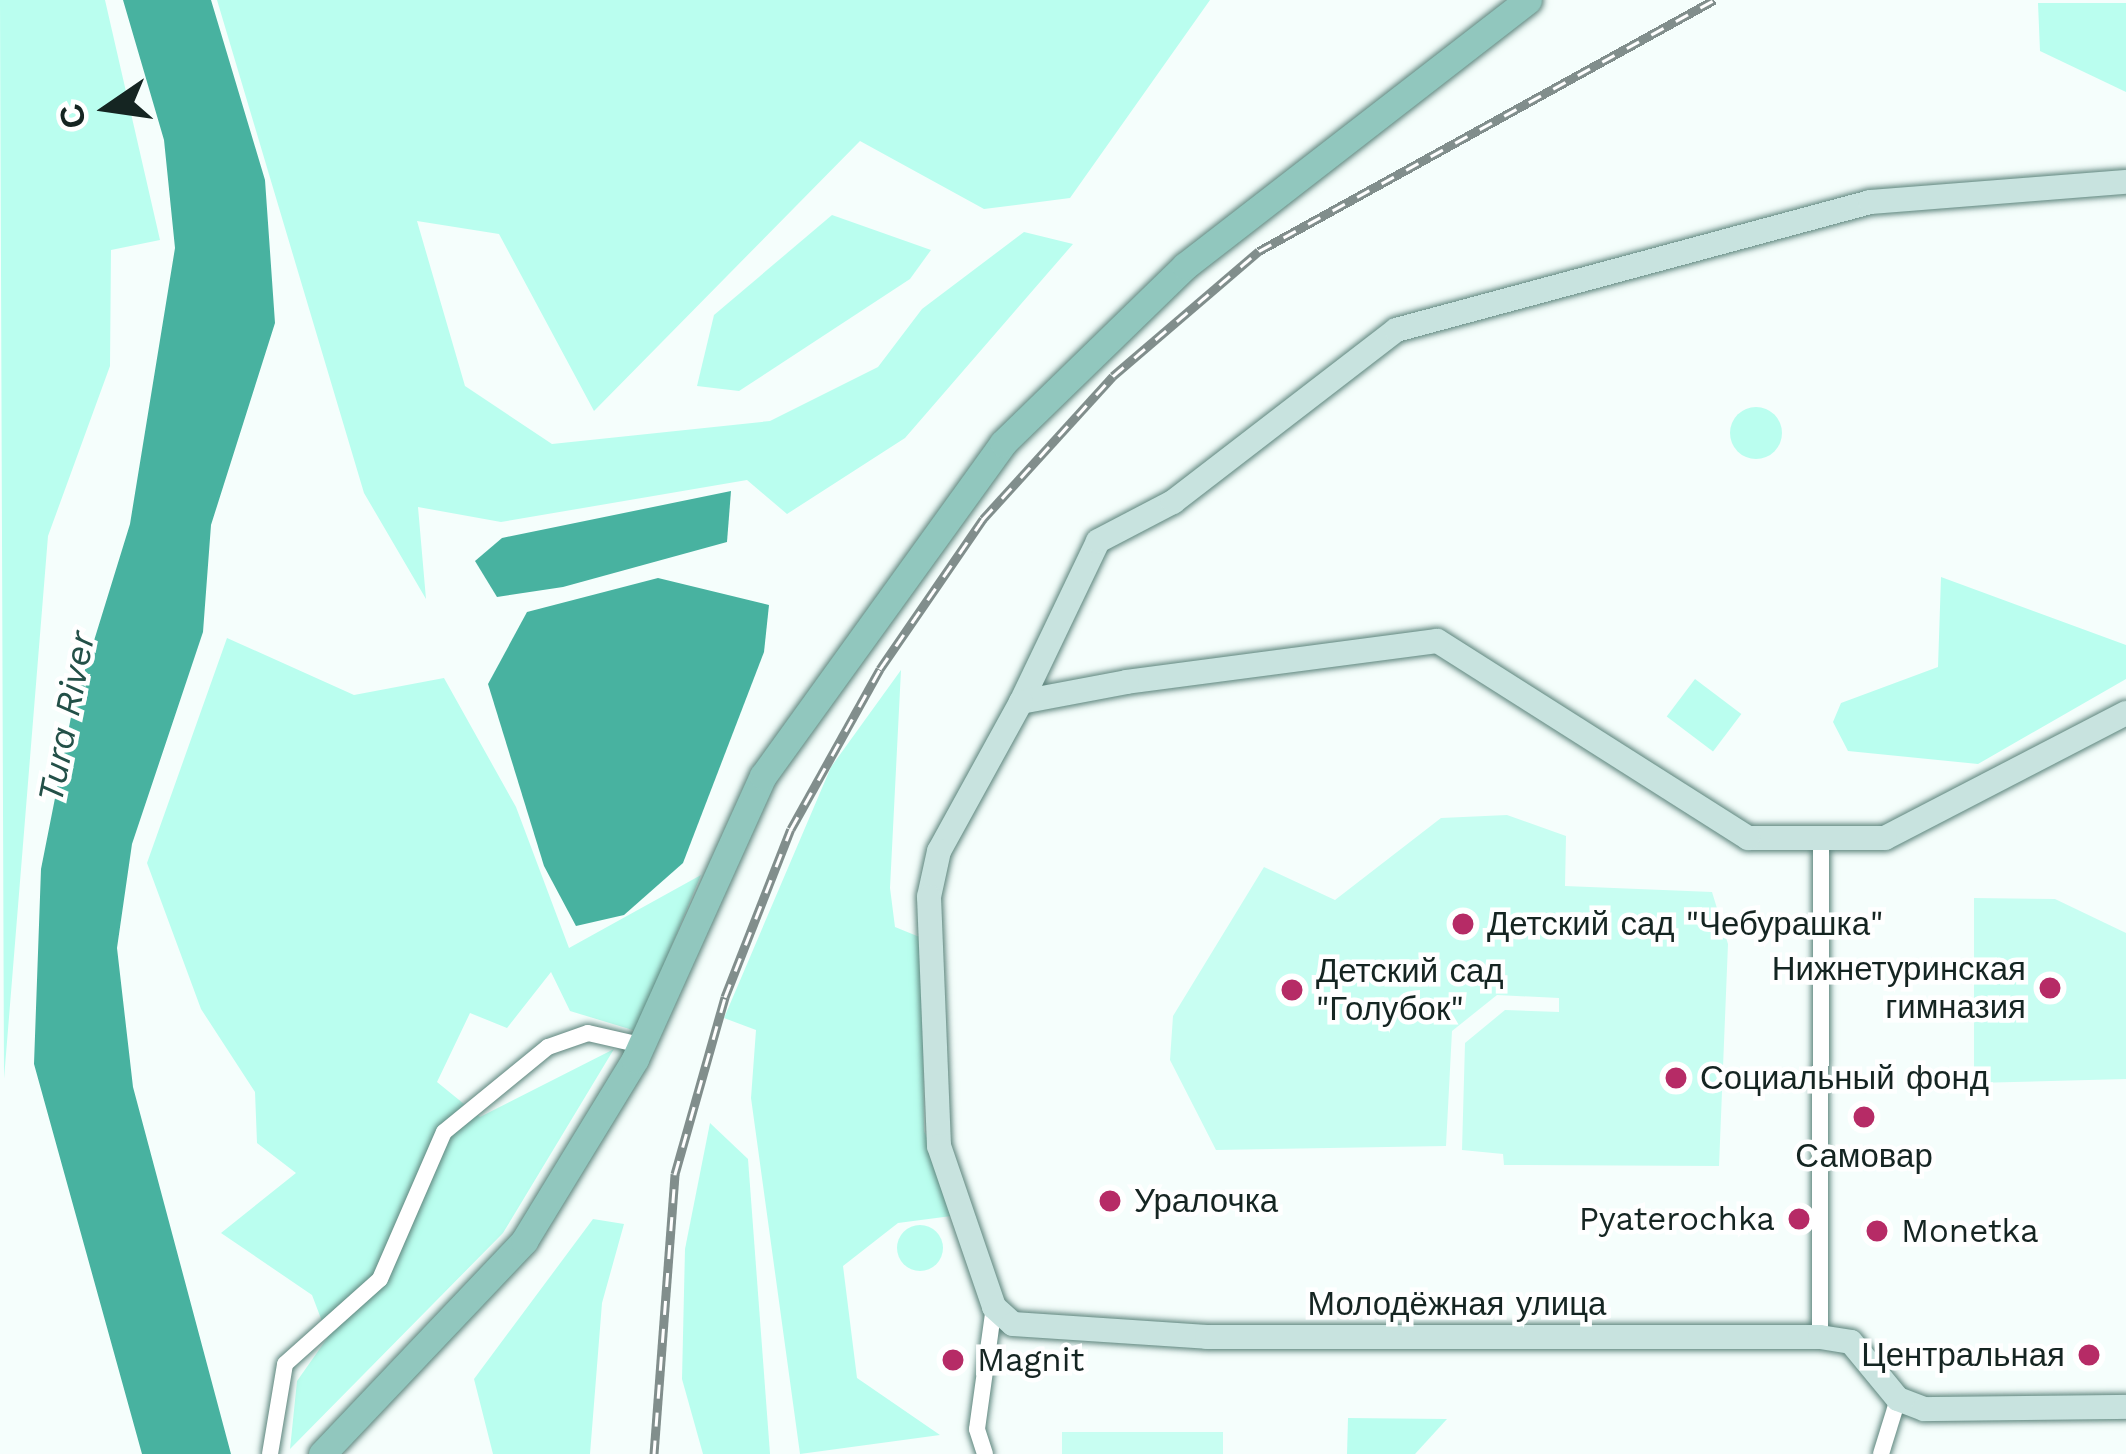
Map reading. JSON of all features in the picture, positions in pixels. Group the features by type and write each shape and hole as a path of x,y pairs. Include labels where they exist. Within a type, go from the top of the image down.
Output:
{"main road":[{"path":"322,1454 524,1241 641,1045 774,758 1003,443 1185,266 1528,0"}],"street":[{"path":"986,1454 977,1429 994,1307 939,1146 929,897 939,851 1021,701 1098,541 1173,502 1396,330 1870,202 2126,182"},
{"path":"1021,701 1437,641 1748,838 1885,838 2126,713"},
{"path":"1820,1337 1821,837"},
{"path":"270,1454 285,1364 380,1279 444,1132 548,1047 588,1033 641,1045"},
{"name":"Молодёжная улица","path":"994,1307 1013,1324 1070,1333 1820,1337 1870,1356 1898,1399"},
{"path":"1881,1454 1898,1399 1924,1408 2126,1407"}],"shaded area":[{"path":"0,0 105,0 160,240 111,250 110,366 48,536 4,1079"},
{"path":"123,0 211,0 265,180 275,323 211,525 203,632 132,844 117,948 133,1087 231,1454 142,1454 34,1064 41,869 72,712 130,524 175,248 164,140"},
{"path":"217,0 1210,0 1070,198 984,209 860,141 594,411 499,234 417,221 465,386 552,444 770,421 878,367 922,309 1024,232 1073,244 905,438 787,514 747,480 501,522 418,507 426,599 364,493"},
{"path":"2038,3 2126,3 2126,92 2040,51"},
{"path":"832,215 931,250 910,279 739,391 697,386 714,315"},
{"path":"1756,407 1774,415 1782,433 1774,451 1756,459 1738,451 1730,433 1738,415"},
{"path":"731,491 727,542 563,587 497,597 475,561 502,538"},
{"path":"1941,577 2126,645 2126,679 1978,764 1848,751 1833,722 1841,703 1938,667"},
{"path":"658,578 769,605 764,652 683,863 624,915 576,926 544,866 488,684 527,612"},
{"path":"227,638 354,695 444,678 516,807 569,948 701,875 636,1031 570,1011 551,972 507,1028 470,1013 437,1082 480,1117 614,1049 503,1233 290,1449 297,1381 328,1337 312,1295 221,1233 296,1173 257,1143 255,1092 201,1009 147,863"},
{"path":"901,670 890,888 895,927 922,938 924,1131 959,1215 898,1223 843,1266 857,1378 940,1435 800,1454 751,1098 756,1030 724,1018 831,767"},
{"path":"1695,679 1741,714 1713,751 1667,717"},
{"path":"1507,815 1566,836 1565,886 1712,892 1728,944 1719,1166 1504,1165 1503,1154 1462,1150 1465,1043 1505,1010 1559,1012 1559,998 1497,995 1452,1031 1446,1146 1216,1150 1170,1060 1173,1016 1264,867 1335,900 1441,818"},
{"name":"Нижнетуринская гимназия","path":"1974,898 2055,899 2126,933 2126,1079 1974,1083"},
{"path":"710,1123 748,1159 770,1454 703,1454 682,1379 685,1249"},
{"path":"593,1219 624,1224 602,1303 590,1454 493,1454 474,1379"},
{"path":"920,1225 937,1231 943,1248 937,1265 920,1271 903,1265 897,1248 903,1231"},
{"path":"1348,1418 1447,1419 1415,1454 1347,1454"},
{"path":"1062,1432 1223,1432 1223,1454 1062,1454"}],"railway":[{"path":"654,1454 675,1174 725,997 791,829 880,669 983,519 1113,376 1259,251 1714,0"}],"place":[{"name":"Детский сад \"Чебурашка\"","path":"1463,924"},
{"name":"Нижнетуринская гимназия","path":"2050,988"},
{"name":"Детский сад \"Голубок\"","path":"1292,990"},
{"name":"Социальный фонд","path":"1676,1078"},
{"name":"Самовар","path":"1864,1117"},
{"name":"Уралочка","path":"1110,1201"},
{"name":"Pyaterochka","path":"1799,1219"},
{"name":"Monetka","path":"1877,1231"},
{"name":"Центральная","path":"2089,1355"},
{"name":"Magnit","path":"953,1360"}],"water label":[{"name":"Tura River","path":"67,717"}]}
